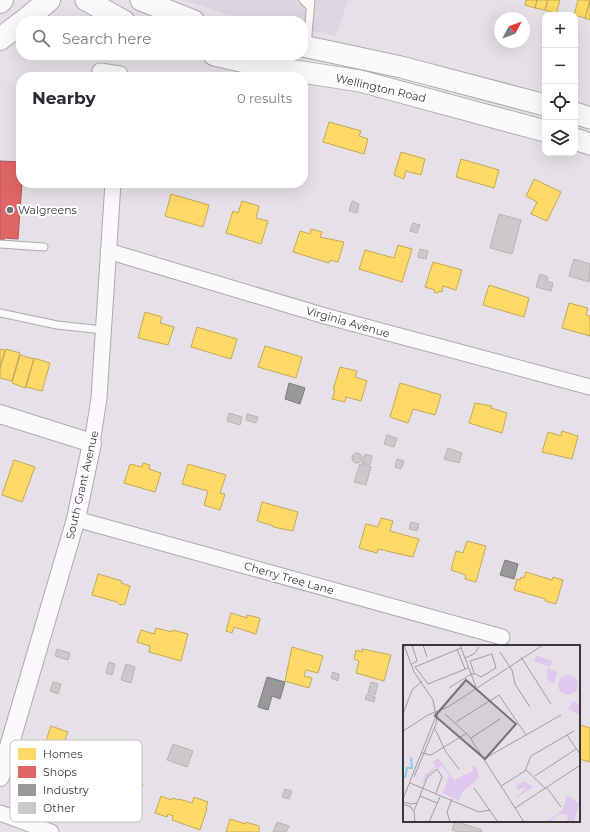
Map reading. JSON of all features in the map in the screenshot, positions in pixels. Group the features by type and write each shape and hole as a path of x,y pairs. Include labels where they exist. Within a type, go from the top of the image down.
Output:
{"main road":[{"path":"30,16 49,0"},
{"path":"86,0 115,16"},
{"path":"141,0 181,16"},
{"path":"0,40 16,27"},
{"path":"308,47 401,67 542,104"},
{"name":"Wellington Road","path":"236,60 302,72"},
{"name":"Wellington Road","path":"308,73 360,81 542,130"},
{"path":"578,114 590,118"},
{"path":"578,140 590,144"}],"street":[{"path":"100,71 107,72"},
{"name":"South Grant Avenue","path":"11,740 76,519 92,443 98,398 113,188"},
{"name":"Virginia Avenue","path":"108,251 325,316 590,387"},
{"path":"0,414 92,443"},
{"name":"Cherry Tree Lane","path":"76,519 502,637"},
{"name":"South Grant Avenue","path":"0,777 10,743"},
{"path":"0,813 10,817"},
{"path":"24,822 51,832"}],"lane":[{"path":"303,0 310,3 308,27"},
{"path":"0,244 44,247"},
{"path":"0,313 58,325 103,330"}],"shaded area":[{"path":"183,0 348,0 336,36 308,30 308,16 234,16"}],"building: Homes":[{"path":"526,0 537,0 535,8 525,5"},
{"path":"537,0 548,0 545,10 535,8"},
{"path":"548,0 560,0 557,12 545,10"},
{"path":"578,0 590,0 585,18 578,16 578,12 575,12"},
{"path":"590,0 590,20 585,18"},
{"path":"329,122 361,131 359,136 368,139 364,154 323,142"},
{"path":"401,152 425,159 421,175 406,171 404,179 394,175"},
{"path":"461,159 499,170 494,188 456,177"},
{"path":"534,179 561,192 547,221 531,214 537,202 526,196"},
{"path":"171,194 209,205 203,227 165,216"},
{"path":"242,201 259,206 256,218 268,221 261,244 226,233 233,211 238,213"},
{"path":"311,229 322,232 320,237 344,242 338,262 330,260 329,263 293,252 300,231 310,234"},
{"path":"398,245 412,249 402,282 359,269 365,250 394,258"},
{"path":"433,262 462,270 456,290 443,286 442,292 439,291 438,293 434,292 435,290 425,287"},
{"path":"489,285 529,298 524,317 483,305"},
{"path":"569,303 588,308 586,315 590,316 590,336 562,328"},
{"path":"145,312 162,317 160,323 174,327 168,345 138,338"},
{"path":"197,327 237,339 231,359 191,347"},
{"path":"265,346 302,357 296,378 258,367"},
{"path":"0,349 5,350 0,368"},
{"path":"6,349 20,353 12,381 0,378 0,368"},
{"path":"20,355 34,359 25,388 12,383"},
{"path":"34,358 50,363 42,391 26,387"},
{"path":"340,367 357,371 355,377 367,381 361,401 346,397 345,402 332,399 335,391 333,390"},
{"path":"400,383 441,395 435,415 413,409 408,423 390,417"},
{"path":"475,403 492,406 491,408 507,413 502,433 469,423"},
{"path":"562,431 578,436 572,459 542,452 548,432 561,436"},
{"path":"14,460 35,467 22,502 2,495"},
{"path":"143,463 150,465 149,469 161,473 155,492 124,483 130,464 142,467"},
{"path":"188,464 226,475 220,493 225,494 220,510 204,505 208,491 182,484"},
{"path":"262,502 298,512 293,531 273,527 274,526 257,521"},
{"path":"381,518 393,521 390,531 419,539 413,557 378,549 377,553 359,548 366,524 378,527"},
{"path":"467,541 486,546 476,582 465,579 466,575 451,570 456,551 463,553"},
{"path":"526,572 552,580 553,577 563,580 556,604 545,601 546,599 514,590 517,579 520,580 521,577 524,578"},
{"path":"98,574 122,581 121,583 130,586 125,604 120,605 117,602 92,595"},
{"path":"231,613 247,618 247,615 260,618 256,634 234,627 232,633 226,631"},
{"path":"156,628 188,634 181,661 149,652 150,646 137,642 141,630 154,634"},
{"path":"292,647 323,656 318,673 306,670 304,676 312,678 309,688 285,681"},
{"path":"362,649 391,655 384,681 356,673 359,661 354,659 356,650 362,652"},
{"path":"580,725 590,728 590,762 580,759"},
{"path":"51,726 68,732 65,740 46,740"},
{"path":"161,796 171,800 172,798 179,799 192,803 194,797 208,802 200,830 172,820 173,816 168,814 167,817 155,813"},
{"path":"230,819 245,824 246,822 259,826 259,832 226,832"}],"building: Shops":[{"name":"Walgreens","path":"0,161 16,162 16,188 22,188 18,239 4,238 4,242 0,242"}],"building: Industry":[{"path":"289,383 305,388 300,404 285,399"},
{"path":"505,560 518,564 514,579 500,575"},
{"path":"267,677 285,682 280,699 272,696 268,710 258,707"}],"building: Other":[{"path":"352,201 359,204 357,213 349,211"},
{"path":"499,214 521,220 512,254 490,248"},
{"path":"413,223 420,225 417,233 410,231"},
{"path":"420,249 428,251 426,259 418,257"},
{"path":"574,259 590,264 589,282 569,276"},
{"path":"540,274 548,277 547,281 553,283 551,291 536,287"},
{"path":"229,413 242,417 240,425 227,421"},
{"path":"247,414 258,417 256,423 246,420"},
{"path":"387,435 397,438 394,447 384,444"},
{"path":"448,448 462,453 459,463 444,459"},
{"path":"355,453 359,453 362,458 359,463 355,463 352,460 352,456"},
{"path":"365,454 372,456 370,465 362,463"},
{"path":"397,459 404,461 401,469 395,467"},
{"path":"360,464 371,467 366,485 354,482"},
{"path":"411,522 419,524 417,531 409,529"},
{"path":"57,649 70,653 68,660 55,656"},
{"path":"109,662 115,664 112,675 106,673"},
{"path":"126,664 135,667 131,683 121,680"},
{"path":"333,672 339,674 338,681 331,678"},
{"path":"53,682 61,684 58,694 50,691"},
{"path":"371,682 378,684 375,695 368,692"},
{"path":"367,694 375,697 374,702 365,699"},
{"path":"173,744 193,751 187,767 167,760"},
{"path":"285,789 292,791 289,799 282,797"},
{"path":"277,822 289,826 286,832 273,832"},
{"path":"455,822 458,822 482,830 481,832 458,832 452,830"}],"place":[{"name":"Walgreens","path":"10,210"}]}
